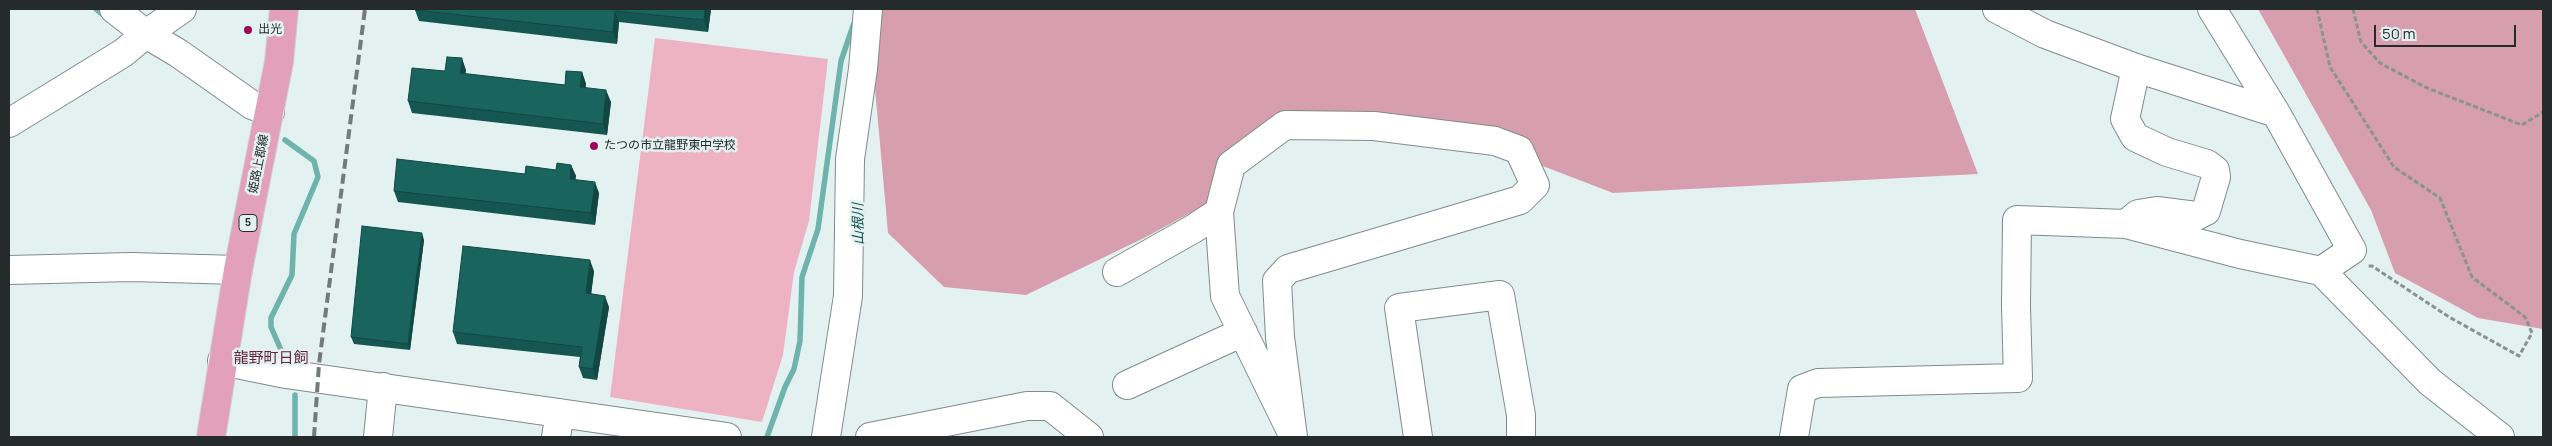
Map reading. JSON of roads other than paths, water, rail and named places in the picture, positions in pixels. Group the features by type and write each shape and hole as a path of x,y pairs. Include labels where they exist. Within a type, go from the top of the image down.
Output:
{"main road":[{"name":"姫路上郡線","path":"210,437 238,270 279,62 284,9"}],"street":[{"path":"114,9 146,34 178,53 252,105 270,112"},
{"path":"9,123 123,53 182,9"},
{"path":"826,437 848,296 850,159 863,69 868,9"},
{"path":"1997,9 2045,34 2136,68 2276,113"},
{"path":"2212,9 2276,113 2352,250 2321,271"},
{"path":"2126,224 2138,214 2157,211 2196,216 2206,211 2216,177 2215,170 2207,164 2167,152 2135,137 2125,119 2136,68"},
{"path":"1285,125 1374,126 1495,141 1519,150 1535,185 1520,200 1288,269 1277,281 1280,337 1293,435 1225,296 1219,212 1232,165 1285,125"},
{"path":"1118,272 1219,212"},
{"path":"1794,437 1802,389 1818,383 2018,378 2016,306 2017,220 2126,224 2182,237 2240,254 2321,271 2430,382 2500,437"},
{"path":"9,270 131,267 238,270"},
{"path":"1418,437 1399,308 1500,295 1522,415 1521,437"},
{"path":"1127,385 1243,332"},
{"path":"222,361 286,374 383,387 558,425 727,437"},
{"path":"378,437 383,387"},
{"path":"870,437 1027,406 1050,406 1087,437"}],"waterway":[{"path":"96,9 106,17"},
{"path":"767,437 785,387 794,369 800,341 802,277 818,229 841,61 854,23"},
{"path":"285,140 314,161 318,177 294,234 292,275 271,318 271,327 285,359"},
{"path":"295,395 295,437"}],"railway":[{"path":"314,437 319,364 365,9"}],"place":[{"name":"出光","path":"248,30"},
{"name":"たつの市立龍野東中学校","path":"594,146"}],"district":[{"name":"龍野町日飼","path":"271,359"}],"water label":[{"name":"山根川","path":"859,224"}]}
